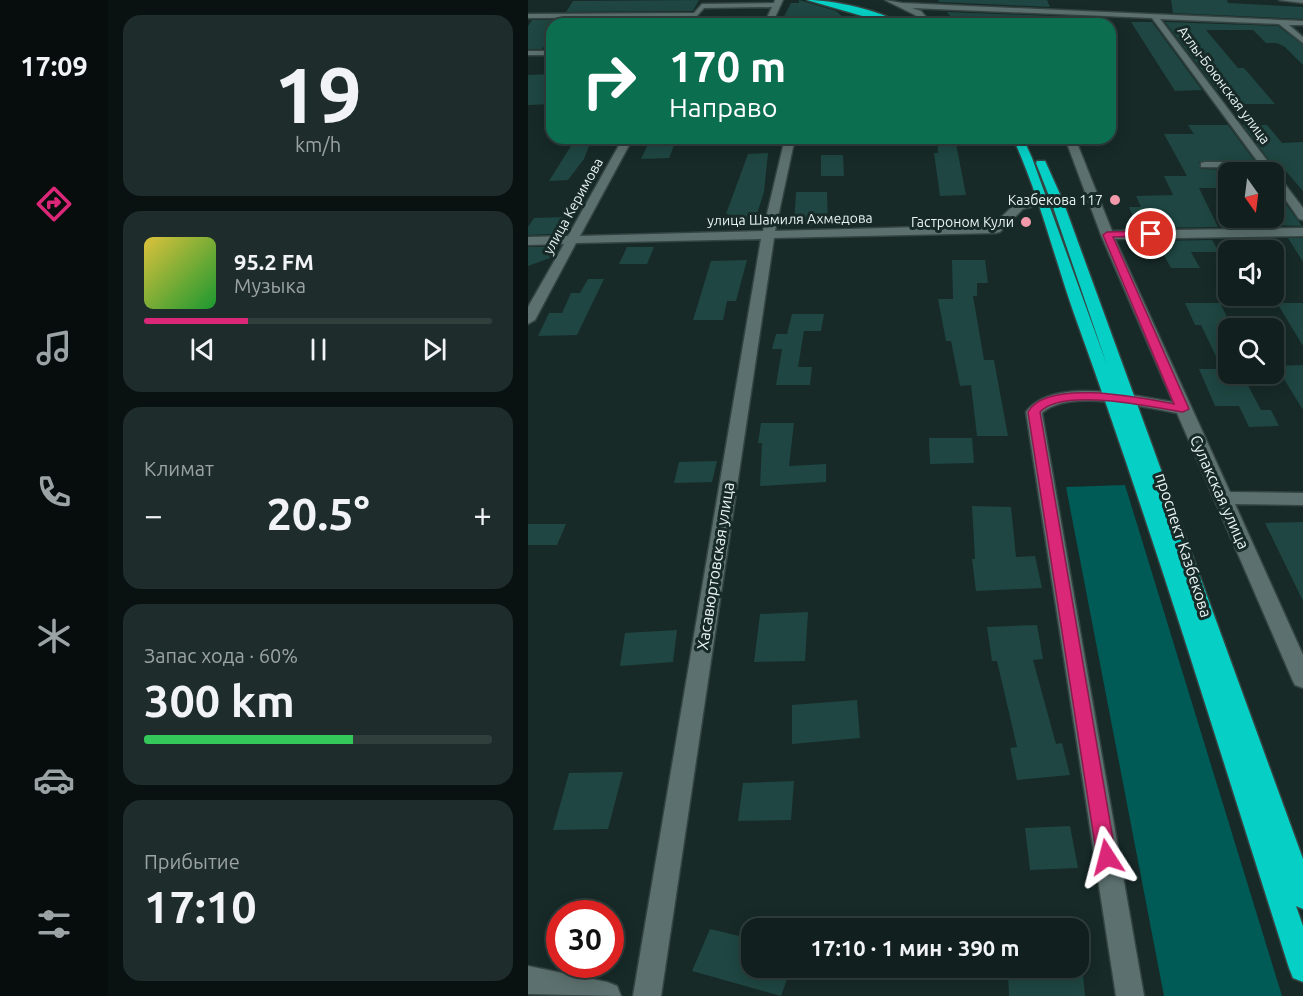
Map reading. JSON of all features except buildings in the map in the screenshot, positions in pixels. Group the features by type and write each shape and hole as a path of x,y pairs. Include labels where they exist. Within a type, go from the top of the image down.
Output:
{"highway":[{"path":"811,0 879,18"},
{"path":"825,0 890,18"},
{"name":"проспект Казбекова","path":"1020,144 1043,201 1069,284 1120,398 1303,896"},
{"name":"проспект Казбекова","path":"1033,144 1057,201 1303,968"}],"street":[{"path":"889,0 924,18"},
{"path":"1283,0 1300,1"},
{"path":"528,16 696,15 702,6 779,2 771,18"},
{"path":"902,5 1106,17 1153,15 1303,23"},
{"name":"Атлы-Боюнская улица","path":"1153,15 1263,162"},
{"path":"1281,22 1303,41"},
{"path":"529,54 546,53"},
{"name":"улица Керимова","path":"528,320 625,144"},
{"name":"Хасавюртовская улица","path":"647,996 768,234 789,144"},
{"name":"Сулакская улица","path":"1072,144 1107,235 1303,678"},
{"path":"1206,167 1218,167"},
{"path":"1284,190 1303,216"},
{"name":"улица Шамиля Ахмедова","path":"528,240 996,229 1019,206 1043,201"},
{"path":"1107,235 1303,232"},
{"path":"1130,996 1034,412 1041,404 1060,398 1120,398 1183,409"},
{"path":"1223,498 1303,499"},
{"path":"528,980 607,996"}],"shaded area":[{"path":"1125,485 1282,996 1164,996 1066,487"}],"place":[{"name":"Казбекова 117","path":"1115,200"},
{"name":"Гастроном Кули","path":"1026,222"}],"route":[{"path":"1107,857 1034,412 1041,404 1060,398 1113,397 1183,409 1107,235 1151,234"}]}
